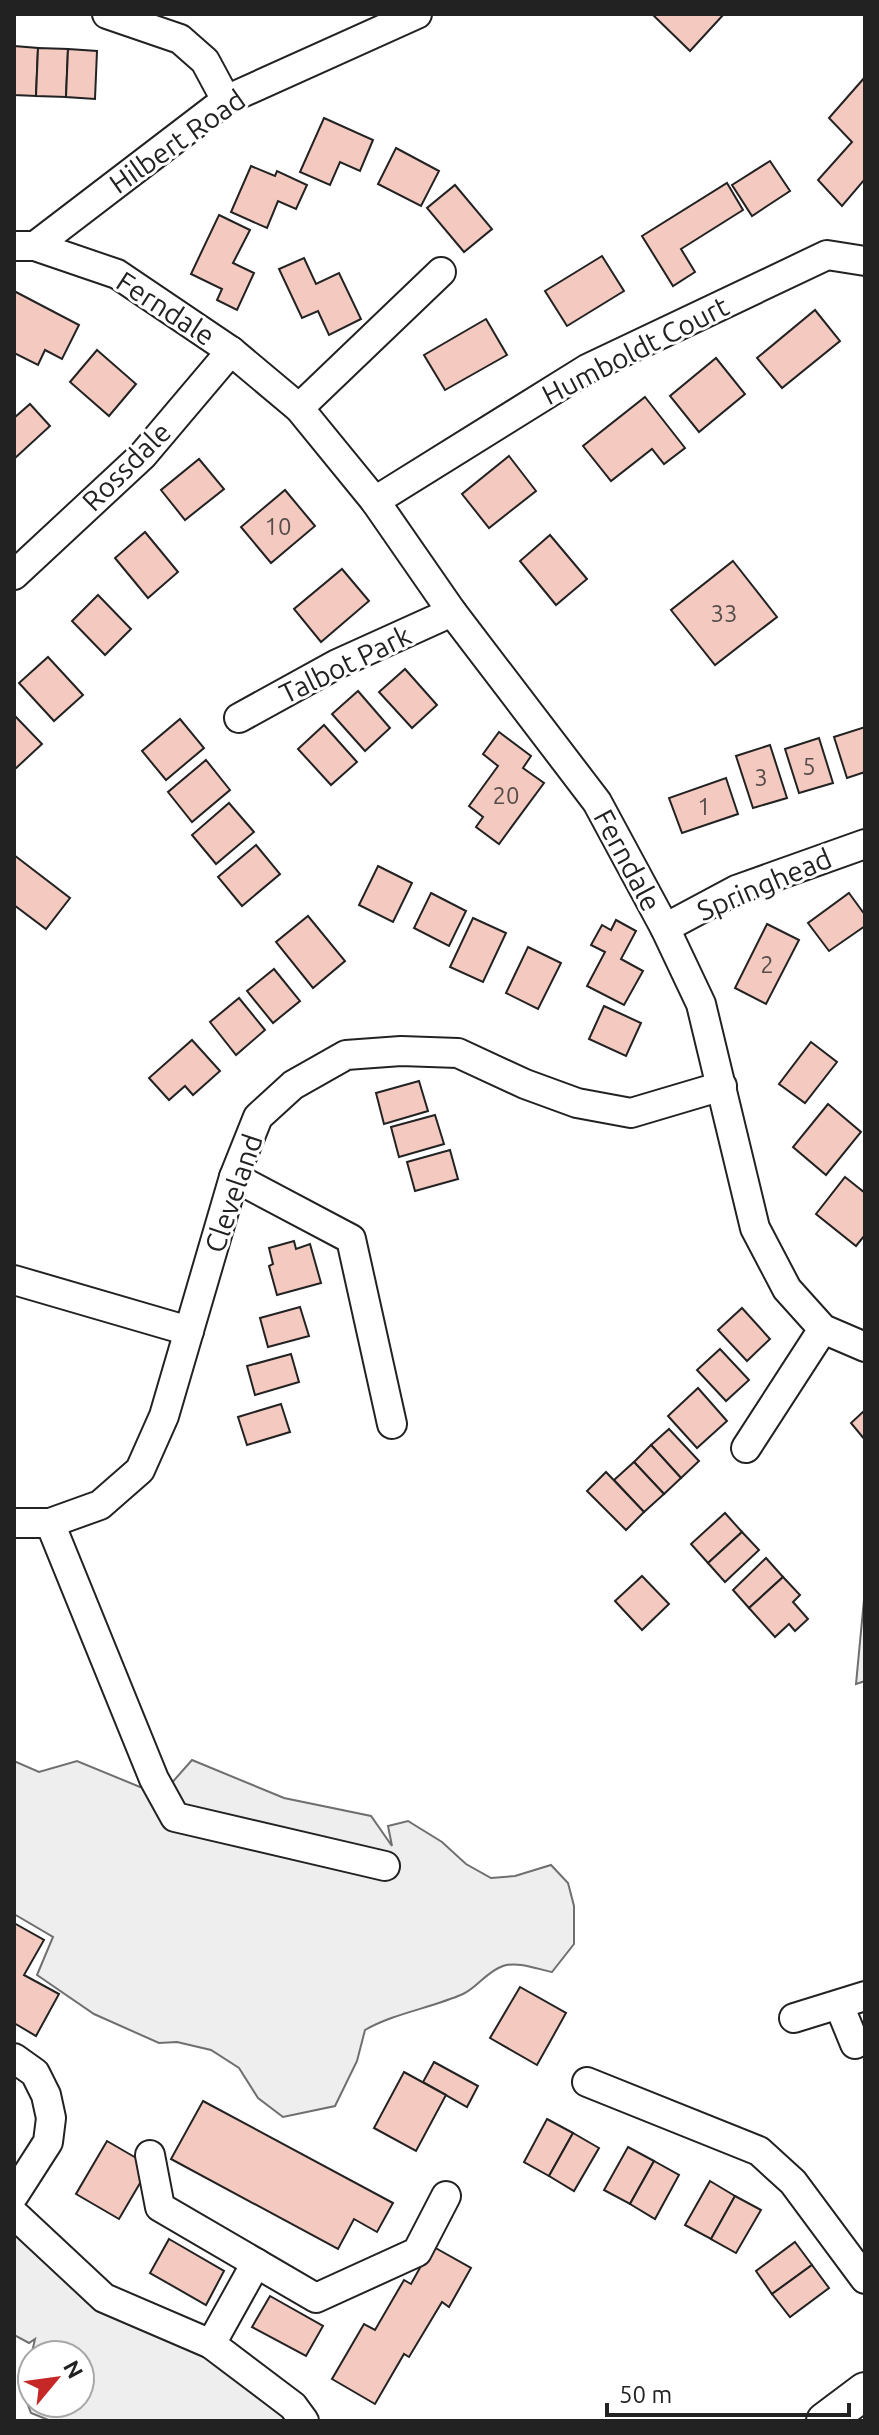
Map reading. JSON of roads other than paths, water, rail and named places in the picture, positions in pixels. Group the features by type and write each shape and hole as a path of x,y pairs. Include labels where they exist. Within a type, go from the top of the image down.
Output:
{"street":[{"path":"107,14 180,39 205,61 226,100"},
{"name":"Hilbert Road","path":"24,246 226,100 417,14"},
{"name":"Ferndale","path":"24,246 117,274 231,351 299,408 375,501 452,612 597,802 665,928 701,1004 755,1228 787,1289 823,1329 865,1347"},
{"name":"Humboldt Court","path":"375,501 587,369 827,255 865,261"},
{"path":"299,408 441,272"},
{"name":"Rossdale","path":"14,575 143,455 231,351"},
{"name":"Talbot Park","path":"239,718 337,664 452,612"},
{"name":"Springhead","path":"665,928 736,890 865,844"},
{"name":"Cleveland","path":"14,1523 50,1523 100,1505 140,1470 164,1416 234,1177 258,1117 293,1085 346,1055 401,1051 458,1053 525,1084 577,1103 631,1113 722,1086"},
{"path":"234,1177 351,1239 392,1424"},
{"path":"14,1280 189,1331"},
{"path":"746,1448 823,1329"},
{"path":"50,1523 154,1779 175,1817 385,1866"},
{"path":"794,2018 852,2000 855,2044"},
{"path":"14,2058 35,2073 46,2095 51,2118 48,2142 14,2195"},
{"path":"587,2082 759,2151 793,2182 865,2279"},
{"path":"150,2155 160,2207 316,2298 417,2252 446,2196"},
{"path":"14,2214 104,2298 211,2344 293,2406 304,2421"},
{"path":"211,2344 256,2263"},
{"path":"825,2421 865,2391"}]}
